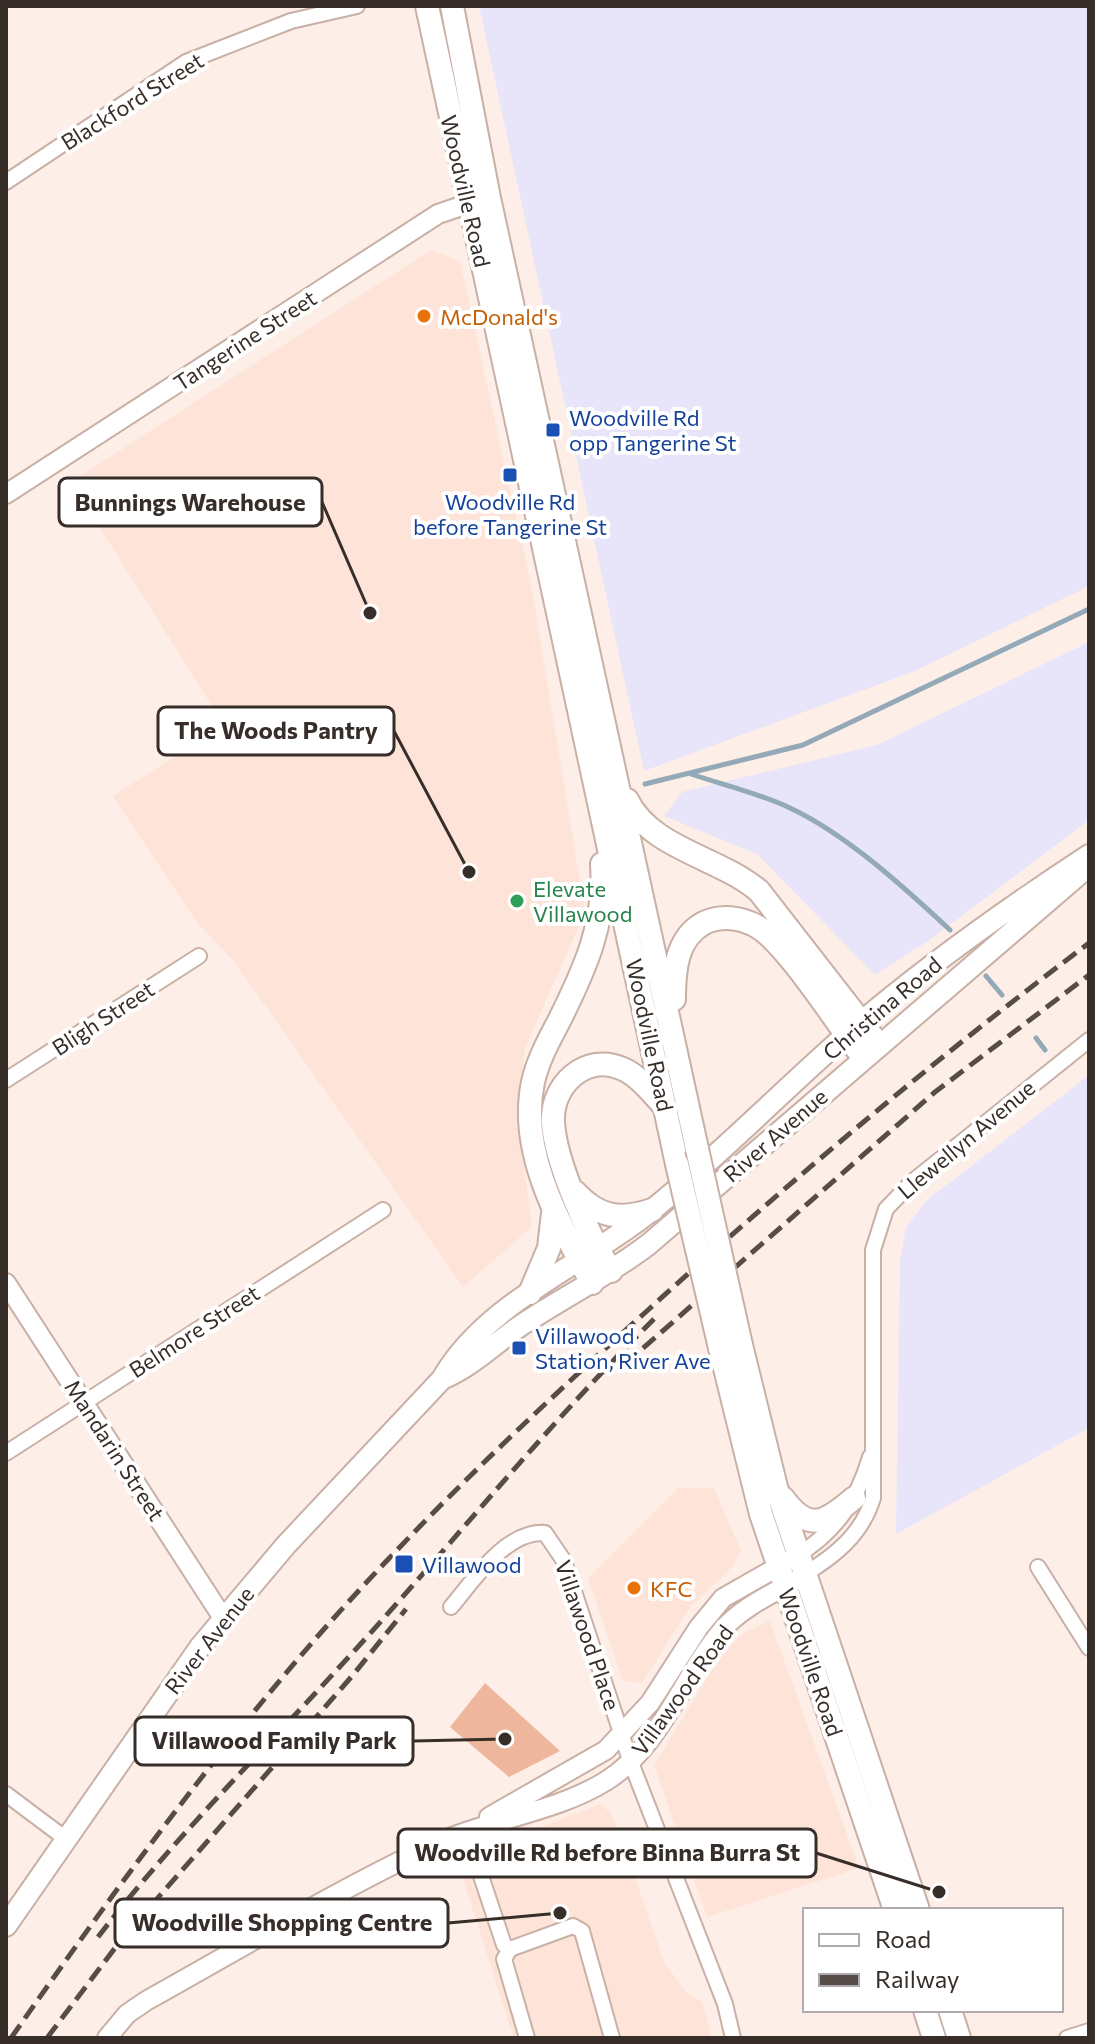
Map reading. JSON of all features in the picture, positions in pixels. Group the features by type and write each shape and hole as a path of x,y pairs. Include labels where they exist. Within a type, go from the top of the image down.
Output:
{"main road":[{"name":"Woodville Road","path":"427,6 479,200 619,784 697,1149 730,1346 781,1576 894,1908"},
{"name":"Woodville Road","path":"452,6 479,200 523,439 677,1164 730,1346 917,1908"},
{"path":"619,784 633,812 649,828 744,878 759,891 870,1050"},
{"path":"530,1293 549,1248 553,1213 531,1133 530,1106 541,1058 579,982 598,932 603,881 598,801"},
{"name":"Christina Road","path":"652,1210 854,1029 1020,900 1089,855"},
{"name":"River Avenue","path":"442,1379 462,1370 525,1322 602,1277 668,1229 870,1050 1089,865"},
{"path":"674,1036 674,984 681,949 700,925 715,918 730,918 758,927 770,936 854,1029"},
{"path":"589,1256 553,1122 558,1092 568,1079 592,1066 621,1068 665,1106"},
{"path":"574,1191 594,1210 613,1217 652,1210"},
{"name":"River Avenue","path":"6,1926 223,1618 343,1482 442,1379 462,1349 530,1293 589,1256 652,1210"},
{"path":"553,1213 589,1256 602,1277"},
{"path":"776,1487 795,1512 816,1521 830,1517 854,1498"},
{"path":"926,2012 934,2038"},
{"path":"951,2012 959,2038"}],"street":[{"name":"Blackford Street","path":"6,182 186,62 291,21 357,6"},
{"name":"Tangerine Street","path":"6,494 438,214 479,200"},
{"name":"Bligh Street","path":"6,1080 199,956"},
{"name":"Llewellyn Avenue","path":"801,1565 835,1553 862,1526 876,1483 872,1449 873,1250 886,1209 924,1172 1089,1040"},
{"name":"Belmore Street","path":"6,1453 383,1210"},
{"name":"Mandarin Street","path":"6,1283 223,1618"},
{"name":"Llewellyn Avenue","path":"801,1565 854,1498 872,1449"},
{"name":"Villawood Place","path":"451,1607 502,1551 521,1536 545,1533 564,1561 630,1760 725,2004 733,2038"},
{"name":"Villawood Road","path":"107,2038 127,2014 146,2001 359,1882 466,1831 544,1783 586,1763 623,1735 650,1703 699,1627 723,1598 801,1565"},
{"path":"1038,1567 1089,1648"},
{"name":"Villawood Road","path":"466,1831 595,1786 630,1760 655,1732 723,1630 781,1576"},
{"path":"6,1794 66,1839"},
{"path":"466,1831 504,1945 510,1949"},
{"path":"527,2038 504,1959 510,1949 573,1926 578,1928 612,2038"},
{"path":"1067,2038 1089,2031"}],"shaded area":[{"path":"479,6 1089,6 1089,586 915,671 644,771"},
{"path":"431,250 460,261 532,590 585,912 525,1048 518,1125 532,1227 463,1287 233,960 198,924 113,796 224,725 71,482"},
{"path":"1089,642 1089,820 931,939 875,975 757,854 664,816 682,792 877,745"},
{"path":"1089,1075 1089,1428 896,1534 900,1261 906,1227 926,1201"},
{"path":"678,1488 714,1488 741,1551 733,1566 691,1606 642,1683 623,1681 588,1578"},
{"path":"770,1621 859,1868 707,1917 654,1765 723,1652 745,1632"},
{"path":"485,1683 560,1751 509,1777 450,1727"},
{"path":"600,1804 611,1813 623,1842 664,1962 686,1992 702,2002 712,2038 514,2038 458,1864 482,1850"}],"waterway":[{"path":"645,784 803,745 1089,609"},
{"path":"691,774 766,798 811,819 874,863 950,930"},
{"path":"986,976 1002,995"},
{"path":"1036,1038 1045,1050"}],"railway":[{"path":"11,2038 121,1884 236,1734 317,1637 436,1510 562,1389 755,1215 919,1076 1089,943"},
{"path":"625,1364 935,1092 1089,975"},
{"path":"98,1937 187,1831 384,1618 574,1402 654,1319"},
{"path":"47,2038 121,1940 353,1675 406,1609"}],"place":[{"name":"McDonald's","path":"424,316"},
{"name":"Woodville Rd opp Tangerine St","path":"553,430"},
{"name":"Woodville Rd before Tangerine St","path":"510,475"},
{"name":"Bunnings Warehouse","path":"370,613"},
{"name":"The Woods Pantry","path":"469,872"},
{"name":"Elevate Villawood","path":"517,901"},
{"name":"Villawood Station, River Ave","path":"519,1348"},
{"name":"Villawood","path":"404,1564"},
{"name":"KFC","path":"634,1588"},
{"name":"Villawood Family Park","path":"505,1739"},
{"name":"Woodville Rd before Binna Burra St","path":"939,1892"},
{"name":"Woodville Shopping Centre","path":"560,1913"}]}
